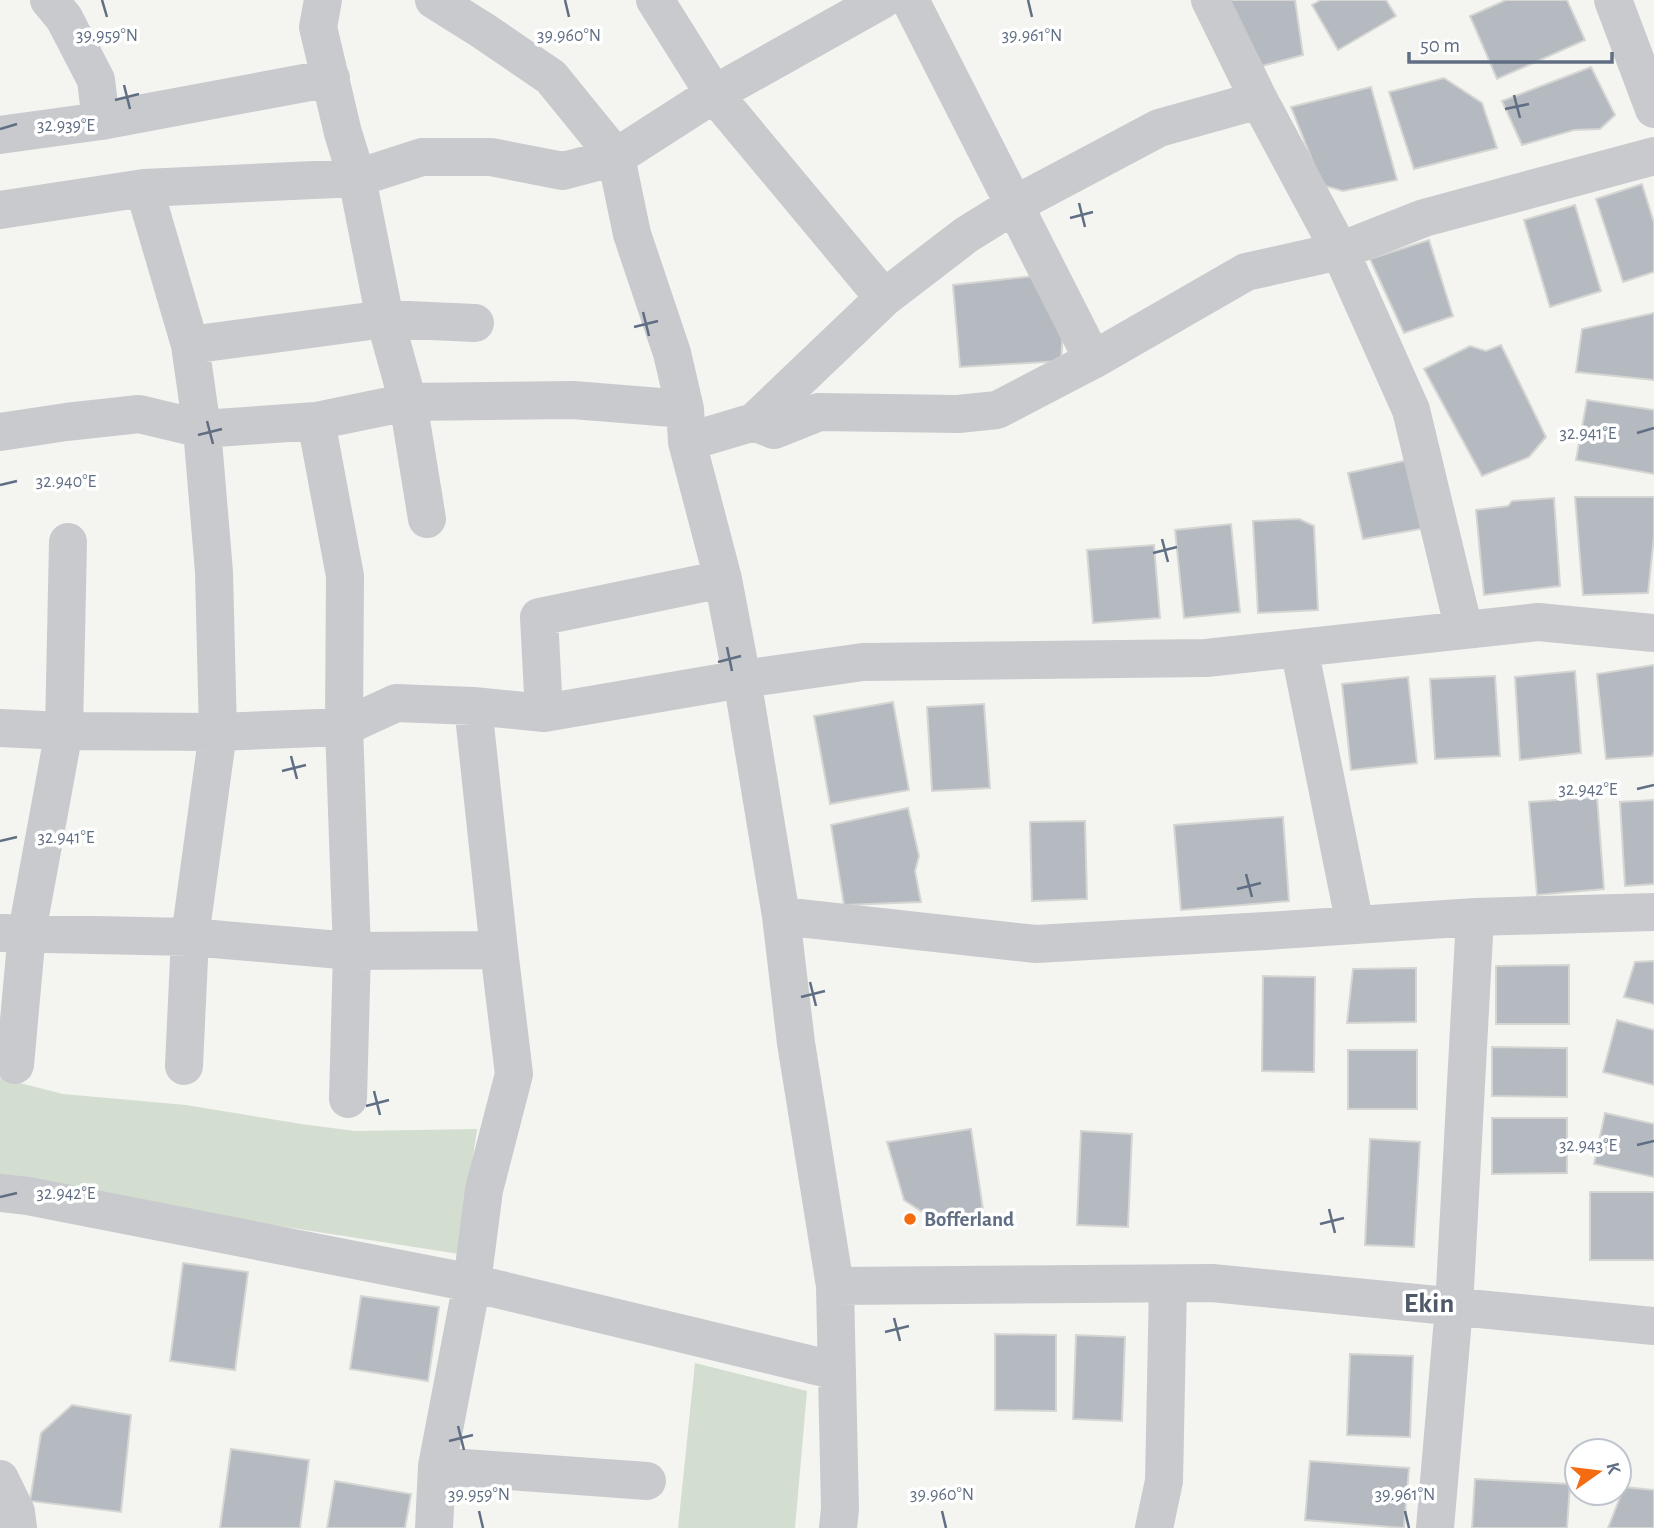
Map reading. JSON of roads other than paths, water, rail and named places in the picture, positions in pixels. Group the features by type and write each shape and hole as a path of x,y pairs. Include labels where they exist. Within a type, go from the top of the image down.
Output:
{"street":[{"path":"49,0 64,18 96,80 101,121"},
{"path":"323,0 318,27 343,133 357,178 385,319 408,402 427,519"},
{"path":"434,0 551,77 616,157 632,234 672,353 686,426 723,579 741,680 781,916 796,1042 835,1286 840,1509 838,1528"},
{"path":"655,0 714,93 884,298"},
{"path":"0,210 144,188 357,178 422,157 491,157 563,171 616,157 714,93 882,0"},
{"path":"910,0 1093,360"},
{"path":"1210,0 1259,100 1340,251 1411,410 1464,630"},
{"path":"1613,0 1654,109"},
{"path":"0,135 101,121 331,78"},
{"path":"754,422 884,298 966,235 1014,205 1159,128 1259,100"},
{"path":"0,432 139,414 202,429 316,421 408,402 573,400 686,426 754,422 774,430 819,412 958,414 997,410 1093,360 1246,272 1340,251 1424,218 1654,156"},
{"path":"144,188 190,345 202,429 214,572 218,732 190,937 184,1066"},
{"path":"190,345 385,319 475,323"},
{"path":"316,421 345,576 344,727 352,951 348,1099"},
{"path":"15,1065 14,932 64,731 68,541"},
{"path":"544,713 539,617 723,579"},
{"path":"0,729 218,732 344,727 396,703 473,706 544,713 863,662 1206,658 1538,622 1654,633"},
{"path":"1299,648 1355,925"},
{"path":"434,1528 437,1466 472,1283 484,1190 514,1073 473,706"},
{"path":"781,916 1036,944 1475,917 1654,912"},
{"path":"1435,1528 1454,1307 1475,917"},
{"path":"14,932 190,937 352,951 499,950"},
{"path":"0,1194 28,1196 472,1283 837,1371"},
{"path":"835,1286 1212,1283 1654,1326"},
{"path":"1154,1528 1164,1481 1168,1284"},
{"path":"437,1466 647,1481"},
{"path":"0,1479 16,1512 18,1528"}],"place":[{"name":"Bofferland","path":"910,1219"}],"district":[{"name":"Ekin","path":"1429,1304"}]}
